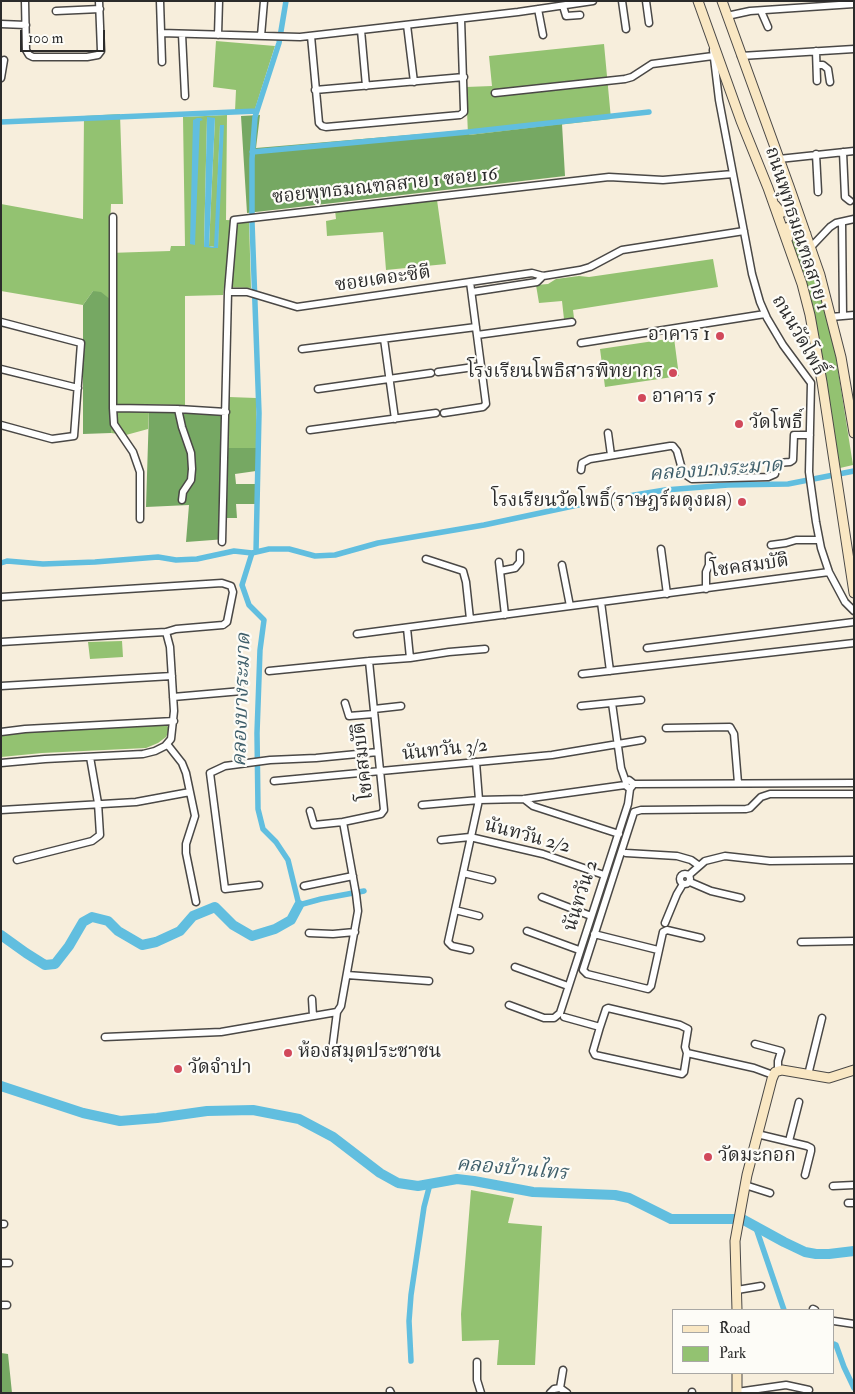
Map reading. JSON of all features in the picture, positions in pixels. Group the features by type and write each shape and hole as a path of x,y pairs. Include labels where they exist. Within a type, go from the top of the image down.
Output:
{"main road":[{"name":"ถนนพุทธมณฑลสาย 1","path":"698,1 802,284 810,315 822,382 854,593"},
{"name":"ถนนพุทธมณฑลสาย 1","path":"722,1 811,247 850,385 854,433"},
{"path":"774,204 783,212 788,211 792,204 791,191"},
{"path":"788,243 787,228 791,226 798,227 806,234"},
{"path":"737,1309 731,1261 734,1241 757,1134 776,1073 786,1070 829,1078 854,1070"},
{"path":"737,1374 737,1392"}],"street":[{"path":"25,1 26,50 33,57 87,58 98,55 101,51 99,1"},
{"path":"160,1 162,62"},
{"path":"218,35 219,1"},
{"path":"261,36 264,1"},
{"path":"161,34 311,36 593,1"},
{"path":"622,1 626,29"},
{"path":"646,1 649,23"},
{"path":"727,16 741,12 854,4"},
{"path":"563,6 566,16 580,15"},
{"path":"56,11 100,9"},
{"path":"538,9 543,35"},
{"path":"761,11 768,27"},
{"path":"311,36 319,123 322,126 326,128 460,115 464,112 464,77 460,19"},
{"path":"1,24 26,25"},
{"path":"407,25 414,82"},
{"path":"361,30 366,86"},
{"path":"182,34 185,96"},
{"name":"ถนนวัดโพธิ์","path":"712,41 719,100 754,282 765,314 783,345 811,383 809,472 819,540 829,572 845,602 854,611"},
{"path":"741,56 854,49"},
{"path":"816,51 817,82"},
{"path":"495,94 625,79 632,77 652,64 713,56"},
{"path":"1,78 4,60"},
{"path":"817,65 823,65 828,68 830,82"},
{"path":"316,90 464,77"},
{"path":"719,100 733,97"},
{"path":"779,159 854,151"},
{"path":"843,152 845,197 850,201"},
{"path":"816,154 818,192"},
{"name":"ซอยพุทธมณฑลสาย 1 ซอย 16","path":"222,542 228,292 234,220 587,180 620,177 663,180 733,174"},
{"path":"114,217 114,424 133,452 140,472 140,519"},
{"path":"811,247 830,227 854,219"},
{"path":"842,222 843,316"},
{"name":"ซอยเดอะซิตี","path":"228,292 247,292 297,307 532,273 543,276 590,267 622,250 744,231"},
{"name":"ซอยเดอะซิตี","path":"472,292 537,282 543,276"},
{"path":"444,413 485,406 470,282"},
{"path":"581,343 765,314"},
{"path":"831,317 854,315"},
{"path":"1,322 81,343 74,436 52,439 1,426"},
{"path":"477,335 572,322"},
{"path":"302,349 476,327"},
{"path":"384,339 395,419"},
{"path":"318,389 481,366"},
{"path":"1,369 78,388"},
{"path":"811,383 822,382"},
{"path":"113,408 178,408 226,412"},
{"path":"178,408 192,461 191,480 183,492 182,500"},
{"path":"310,430 436,413"},
{"path":"608,433 611,454"},
{"path":"581,470 584,461 611,454 673,446 677,451 683,472 692,479 768,477 775,474 777,464 793,460 794,435 810,435"},
{"path":"771,545 796,540 819,540"},
{"path":"661,549 667,594"},
{"path":"500,571 515,568 520,562 520,554"},
{"path":"706,588 706,572 709,565 708,556"},
{"path":"426,559 463,571 470,619"},
{"path":"500,562 504,614"},
{"path":"562,565 570,606"},
{"name":"โชคสมบัติ","path":"358,634 829,572"},
{"path":"1,597 222,583 232,587 233,592 225,623 166,632 1,642"},
{"path":"601,602 610,671"},
{"path":"646,648 854,622"},
{"path":"408,628 410,658"},
{"path":"1,763 143,754 155,751 167,744 171,739 174,721 170,647 166,632"},
{"path":"582,674 854,642"},
{"path":"269,671 485,649"},
{"name":"โชคสมบัติ","path":"324,1053 332,1051 337,1012 341,1006 358,911 342,822 382,813 384,806 369,662"},
{"path":"1,686 172,676"},
{"path":"173,698 242,692"},
{"path":"581,706 641,700"},
{"path":"345,703 347,714 350,717 401,706"},
{"path":"612,703 621,768 629,785"},
{"path":"1,732 174,721"},
{"path":"666,728 730,727 734,734 738,783"},
{"name":"นันทวัน 3/2","path":"274,781 561,754 642,740"},
{"path":"167,744 182,763 195,816 186,844 186,853 196,902"},
{"path":"259,885 225,889 210,772 245,763 270,760 378,752"},
{"path":"17,860 96,839 100,831 98,803 90,757"},
{"path":"470,950 449,944 478,800 476,762"},
{"path":"422,805 478,800 524,800 629,785 854,783"},
{"name":"นันทวัน 2","path":"562,1015 568,986 579,950 628,804 629,785"},
{"path":"1,810 136,802 190,792"},
{"path":"701,938 665,931 658,950 651,986 648,989 584,972 583,967 632,814 636,810 746,809 750,808 764,795 854,794"},
{"path":"524,800 533,806 619,834"},
{"path":"310,811 314,825 342,822"},
{"name":"นันทวัน 2/2","path":"441,840 470,837 543,854 604,875"},
{"path":"626,853 677,856 691,860 698,865"},
{"path":"665,923 677,894 698,865 715,857 725,856 770,861 854,860"},
{"path":"463,873 492,880"},
{"path":"304,886 352,876"},
{"path":"687,880 710,891 741,898"},
{"path":"542,897 591,916"},
{"path":"455,910 479,916"},
{"path":"527,931 579,950"},
{"path":"309,933 333,934 355,932"},
{"path":"594,934 658,950"},
{"path":"801,942 854,941"},
{"path":"515,967 568,986"},
{"path":"347,975 429,981"},
{"path":"312,999 313,1016"},
{"path":"509,1006 544,1018 554,1018 562,1015 600,1027"},
{"path":"607,1008 686,1027 688,1029 685,1047 687,1054 682,1074 595,1055 593,1051 607,1008"},
{"path":"105,1037 221,1032 337,1012"},
{"path":"808,1075 822,1018"},
{"path":"687,1054 776,1073 781,1051 755,1044"},
{"path":"789,1141 800,1102"},
{"path":"757,1134 811,1148 805,1175"},
{"path":"745,1185 770,1193"},
{"path":"833,1186 854,1185"},
{"path":"1,1263 9,1263"},
{"path":"736,1290 761,1286"},
{"path":"835,1321 854,1324"},
{"path":"477,1362 476,1380 480,1393"},
{"path":"560,1388 563,1370"},
{"path":"737,1392 786,1384 809,1390"},
{"path":"550,1393 554,1389 560,1388 567,1393"}],"green space":[{"path":"216,41 275,46 255,109 235,111 236,90 213,87"},
{"path":"604,44 611,119 468,135 466,87 492,86 489,56"},
{"path":"120,114 123,204 111,204 109,253 170,251 171,246 185,246 183,117 227,115 226,220 249,221 251,288 224,287 223,295 185,296 185,405 117,404 116,304 93,291 83,305 1,291 1,204 83,219 84,116","holes":["207,118 215,118 209,246 215,247 220,125 218,248 204,246"]},
{"path":"260,115 256,148 468,130 469,135 562,124 565,176 247,213 241,116"},
{"path":"437,200 446,264 386,270 383,232 327,236 326,221 336,219 335,210"},
{"path":"791,230 797,231 816,279 834,345 853,465 840,468 814,314 803,274 789,235"},
{"path":"713,259 718,287 573,310 574,318 564,319 562,301 539,303 536,285 548,284 556,279 579,276 589,277"},
{"path":"93,291 101,292 116,304 117,404 111,433 83,434 83,305"},
{"path":"674,338 679,376 605,387 600,349"},
{"path":"229,397 256,398 257,448 227,448"},
{"path":"115,410 149,411 148,429 126,435 111,433"},
{"path":"149,411 228,414 227,448 257,448 256,471 235,474 236,484 255,484 255,504 236,504 237,518 225,518 226,539 186,542 189,505 146,507"},
{"path":"122,641 123,657 90,659 88,642"},
{"path":"164,724 170,728 166,737 146,748 1,757 1,735"},
{"path":"471,1190 514,1198 508,1223 542,1226 535,1365 497,1365 499,1340 462,1341 461,1314"},
{"path":"1,1353 8,1354 12,1393 1,1393"}],"water":[{"path":"207,117 215,118 209,246 214,247 220,125 224,125 218,248 204,247"},
{"path":"197,118 203,120 200,121 195,245 190,244 193,120"}],"waterway":[{"path":"252,213 252,159 255,117 279,43 286,1"},
{"path":"1,122 257,111"},
{"path":"252,152 468,132 649,112"},
{"path":"252,222 259,413 256,552"},
{"name":"คลองบางระมาด","path":"1,563 7,561 43,564 158,557 176,560 197,559 234,551 252,553 269,549 289,549 315,556 335,555 378,543 484,525 592,502 665,490 728,485 788,484 854,471"},
{"name":"คลองบางระมาด","path":"252,553 242,585 249,605 264,620 260,650 257,733 258,809 263,829 276,842 288,860 299,905 364,891"},
{"name":"คลองบางระมาด","path":"1,935 45,965 55,964 69,946 83,922 92,917 108,921 118,931 142,945 156,942 180,931 193,916 215,907 233,925 252,936 275,929 291,920 299,905"},
{"name":"คลองบ้านไทร","path":"1,1086 83,1113 120,1121 207,1111 253,1110 299,1119 333,1137 380,1173 398,1183 418,1186 457,1179 533,1192 615,1195 629,1198 671,1219 742,1219 805,1252 829,1254 854,1251"},
{"path":"411,1361 409,1321 411,1295 424,1207 430,1184"},
{"path":"756,1228 784,1309"},
{"path":"835,1344 854,1388"}],"place":[{"name":"อาคาร 1","path":"720,336"},
{"name":"โรงเรียนโพธิสารพิทยากร","path":"673,373"},
{"name":"อาคาร 5","path":"642,398"},
{"name":"วัดโพธิ์","path":"739,424"},
{"name":"โรงเรียนวัดโพธิ์(ราษฎร์ผดุงผล)","path":"742,502"},
{"name":"ห้องสมุดประชาชน","path":"288,1053"},
{"name":"วัดจำปา","path":"178,1069"},
{"name":"วัดมะกอก","path":"708,1157"}]}
